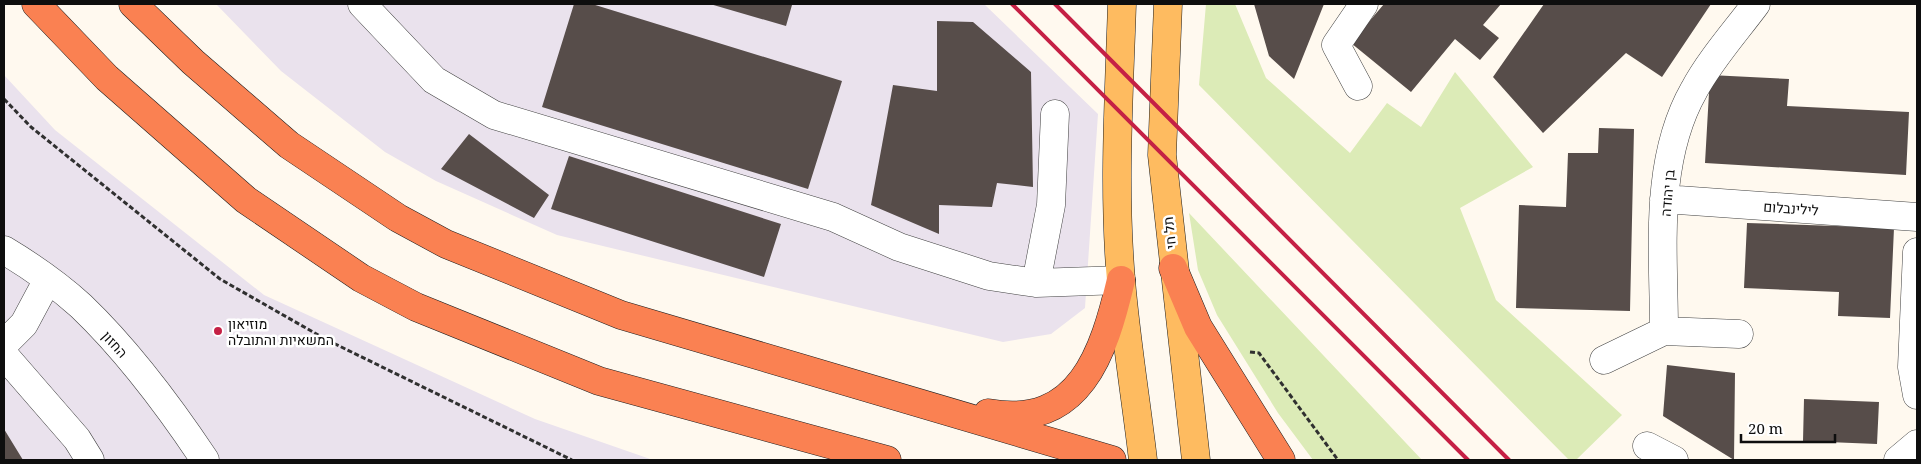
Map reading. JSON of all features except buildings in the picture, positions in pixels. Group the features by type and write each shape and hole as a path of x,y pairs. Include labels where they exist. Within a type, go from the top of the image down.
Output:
{"highway":[{"path":"36,4 107,78 246,200 362,278 416,307 599,381 887,460"},
{"path":"133,4 193,62 289,145 398,218 446,244 621,315 1112,460"},
{"path":"1173,268 1198,327 1281,460"},
{"path":"914,400 993,414 1040,413 1072,393 1100,355 1110,326 1121,280"}],"main road":[{"path":"1122,4 1118,130 1121,280 1143,460"},
{"name":"תל חי","path":"1168,4 1162,155 1173,268 1196,460"}],"street":[{"path":"362,4 434,80 494,115 833,217 899,247 989,276 1036,283 1121,280"},
{"path":"1358,86 1336,45 1364,4"},
{"name":"בן יהודה","path":"1664,331 1664,199 1673,139 1694,90 1756,4"},
{"path":"1036,283 1052,205 1054,114"},
{"name":"לילינבלום","path":"1664,199 1917,218"},
{"name":"החזון","path":"4,250 80,305 129,359 185,429 205,460"},
{"path":"1917,252 1912,368 1917,395"},
{"path":"4,344 24,324 47,281"},
{"path":"1604,360 1664,331 1740,334"},
{"path":"4,355 77,439 90,460"},
{"path":"1647,446 1674,460"}],"path":[{"path":"4,99 54,146 220,279 327,340 572,460"},
{"path":"1210,346 1259,353 1338,460"}],"shaded area":[{"path":"216,4 984,4 1098,114 1085,308 1051,334 1003,342 557,235 436,181 385,152 281,71"},
{"path":"4,75 55,130 264,295 535,419 653,460 4,460"}],"green space":[{"path":"1206,4 1235,4 1266,78 1350,153 1387,103 1421,127 1455,72 1533,167 1460,208 1496,300 1622,415 1576,460 1569,460 1199,85"},
{"path":"1189,213 1422,460 1313,460 1278,413 1217,315 1198,270"}],"railway":[{"path":"1012,4 1468,460"},
{"path":"1055,4 1509,460"}],"place":[{"name":"מוזיאון המשאיות והתובלה","path":"218,331"}]}
